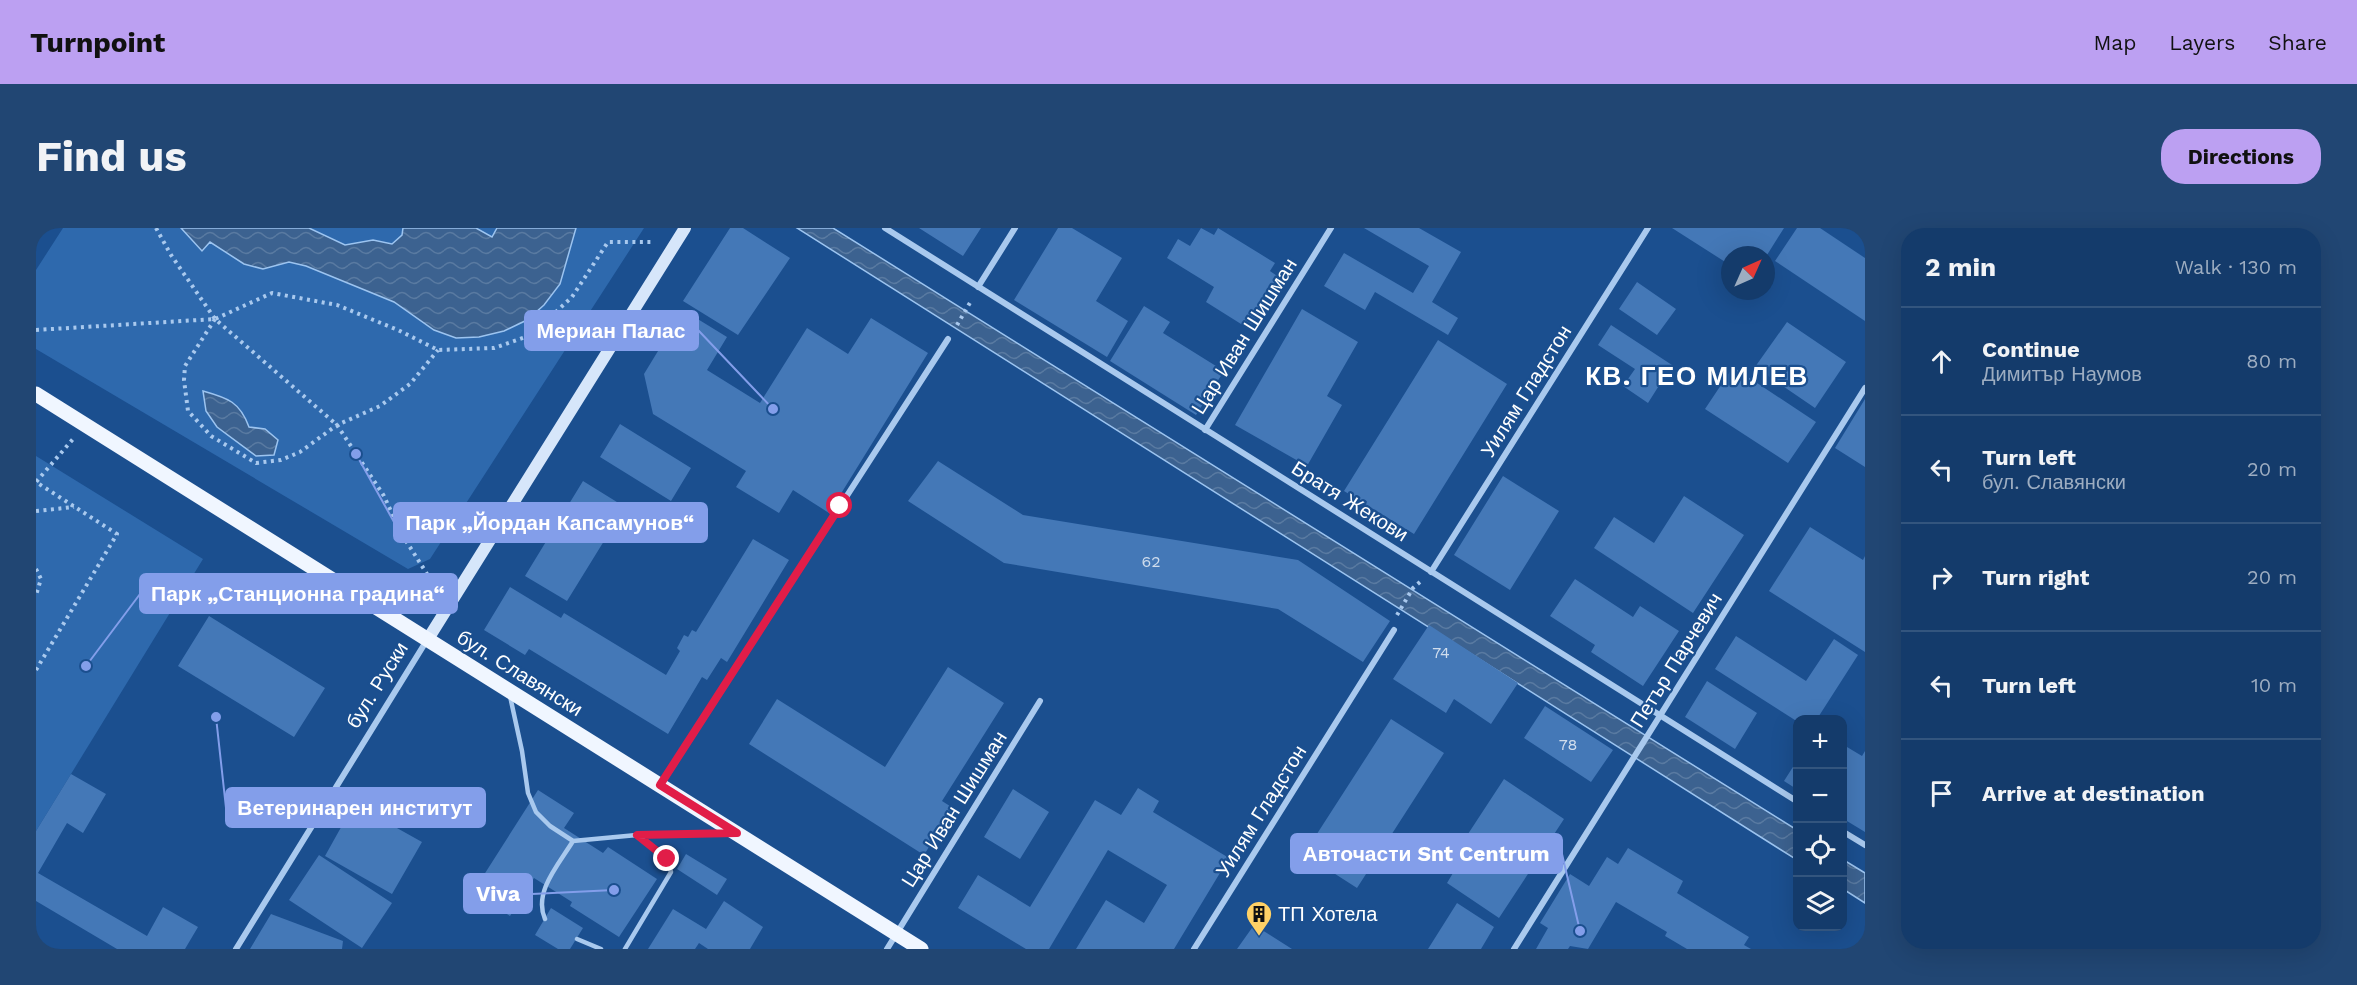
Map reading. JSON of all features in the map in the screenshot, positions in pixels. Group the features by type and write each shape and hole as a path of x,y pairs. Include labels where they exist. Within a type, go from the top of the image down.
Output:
{"main road":[{"name":"бул. Славянски","path":"36,394 921,949"}],"street":[{"name":"бул. Руски","path":"236,949 685,228"},
{"name":"Братя Жекови","path":"885,228 1793,799"},
{"path":"978,287 1015,228"},
{"name":"Цар Иван Шишман","path":"1205,430 1331,228"},
{"name":"Уилям Гладстон","path":"1431,572 1648,228"},
{"path":"660,785 948,339"},
{"name":"Петър Парчевич","path":"1514,949 1865,388"},
{"name":"Уилям Гладстон","path":"1194,949 1394,630"},
{"name":"Цар Иван Шишман","path":"887,949 1040,701"},
{"path":"1847,834 1865,845"}],"lane":[{"path":"509,691 528,793 536,812 550,826 573,841 637,835 737,833"},
{"path":"625,949 670,872 667,859 637,835"},
{"path":"545,919 540,908 541,895 573,841"},
{"path":"577,939 602,949"}],"path":[{"path":"156,228 171,255 215,319 337,425 384,496 401,532 448,607"},
{"path":"36,330 215,319 272,293 337,305 398,330 438,350 494,348 531,334 572,297 608,242 676,242"},
{"path":"215,319 185,366 184,380 188,411 211,436 256,463 281,460 300,452 337,425 380,406 410,384 438,350"},
{"path":"36,670 117,534 36,482 84,424"},
{"path":"36,511 74,507"},
{"path":"36,569 41,579 36,595"},
{"path":"1397,613 1413,588"}],"shaded area":[{"path":"63,228 644,228 430,559 408,569 36,349 36,270"},
{"path":"36,456 203,559 36,831"}],"water":[{"path":"181,228 309,228 345,245 373,240 392,244 402,235 403,228 476,228 492,237 497,228 576,228 560,284 544,305 527,320 504,331 479,337 456,338 434,330 394,302 306,266 289,262 263,269 244,264 210,242 202,251"},
{"path":"797,228 833,228 1793,828 1793,857"},
{"path":"203,391 232,402 242,412 249,427 265,429 278,440 274,455 256,456 217,427 206,411"},
{"path":"1847,862 1865,873 1865,903 1847,892"}],"building":[{"path":"730,228 743,228 790,258 738,335 683,301"},
{"path":"919,228 981,228 963,256"},
{"path":"1058,228 1072,228 1122,258 1096,301 1128,321 1107,357 1014,300"},
{"path":"1201,228 1214,235 1218,228 1275,263 1270,271 1280,278 1249,329 1206,302 1214,287 1167,258 1178,239 1190,246"},
{"path":"1364,228 1419,228 1461,252 1432,302 1458,318 1448,335 1375,292 1365,310 1324,286 1344,253 1413,293 1429,266"},
{"path":"1672,228 1784,228 1773,246 1721,246 1721,259"},
{"path":"1797,228 1820,228 1865,258 1865,321 1775,261"},
{"path":"1637,282 1676,309 1657,335 1619,309"},
{"path":"1144,306 1170,322 1163,333 1224,371 1196,415 1110,361"},
{"path":"1302,309 1358,342 1327,396 1342,405 1307,466 1235,425"},
{"path":"683,310 727,337 707,370 760,403 807,328 848,354 871,318 928,353 829,513 793,490 779,513 736,487 746,471 653,414 644,374"},
{"path":"1787,322 1846,362 1815,408 1755,367"},
{"path":"1611,325 1672,365 1648,403 1623,386 1635,369 1598,345"},
{"path":"1438,340 1507,384 1414,534 1344,491"},
{"path":"1733,367 1816,422 1788,463 1705,409"},
{"path":"1865,399 1865,467 1835,448"},
{"path":"620,424 691,468 671,501 600,457"},
{"path":"938,461 1023,515 1298,560 1390,621 1363,662 1278,609 1004,563 908,501"},
{"path":"1503,476 1559,511 1510,590 1454,555"},
{"path":"583,481 625,507 567,601 525,576"},
{"path":"1684,496 1744,535 1693,613 1594,548 1614,517 1654,543"},
{"path":"1810,527 1863,560 1865,556 1865,652 1769,591"},
{"path":"753,539 789,560 727,662 721,658 707,680 702,677 668,734 529,649 525,655 484,630 510,587 561,618 564,613 666,675 680,651 677,648 684,635 688,637 692,630 696,632"},
{"path":"1575,579 1633,617 1640,606 1679,631 1643,686 1591,652 1595,645 1550,616"},
{"path":"209,616 325,688 294,737 178,666"},
{"path":"1429,625 1518,683 1491,724 1454,699 1446,713 1393,679"},
{"path":"1736,636 1806,681 1834,639 1858,655 1820,715 1793,715 1793,719 1715,669"},
{"path":"948,667 1004,703 942,801 953,808 924,855 749,744 777,699 885,767"},
{"path":"1707,681 1757,713 1735,749 1685,717"},
{"path":"1545,706 1613,750 1591,782 1524,738"},
{"path":"1391,719 1444,753 1357,888 1304,854"},
{"path":"1847,747 1862,756 1865,751 1865,832 1847,821"},
{"path":"1793,767 1793,787 1784,781"},
{"path":"71,774 106,794 83,833 67,823 38,873 147,936 163,907 198,927 185,949 117,949 36,901 36,831"},
{"path":"1504,779 1564,819 1499,918 1447,883 1456,868 1449,863"},
{"path":"1138,788 1159,801 1153,812 1229,858 1174,949 1076,949 1106,900 1144,923 1167,885 1108,850 1049,949 1026,949 958,908 978,875 1030,907 1095,800 1121,815"},
{"path":"1013,789 1049,812 1020,859 984,837"},
{"path":"538,790 574,813 564,828 603,853 608,847 657,879 619,937 570,906 572,902 534,878 510,916 473,892"},
{"path":"354,804 422,842 392,894 325,856"},
{"path":"1628,848 1683,881 1677,893 1749,937 1744,945 1751,949 1687,949 1665,936 1667,932 1616,902 1588,949 1570,946 1568,949 1536,949 1548,928 1540,923 1570,874 1589,886 1607,857 1618,864"},
{"path":"686,854 727,879 717,895 677,869"},
{"path":"319,855 392,903 362,948 289,900"},
{"path":"724,901 763,927 750,949 708,949 699,943 695,949 648,949 673,909 706,929"},
{"path":"1457,903 1494,927 1481,949 1428,949"},
{"path":"551,908 583,928 570,949 558,949 535,935"},
{"path":"271,914 343,941 342,949 250,949"},
{"name":"ТП Хотела","path":"1254,925 1292,949 1237,949"}],"place":[{"name":"Мериан Палас","path":"773,409"},
{"name":"Парк „Йордан Капсамунов“","path":"356,454"},
{"name":"Парк „Станционна градина“","path":"86,666"},
{"name":"Ветеринарен институт","path":"216,717"},
{"name":"Viva","path":"614,890"},
{"name":"Авточасти Snt Centrum","path":"1580,931"},
{"name":"ТП Хотела","path":"1259,937"}],"district":[{"name":"КВ. ГЕО МИЛЕВ","path":"1697,376"}],"route":[{"path":"667,859 637,835 737,833 660,785 840,506"}]}
